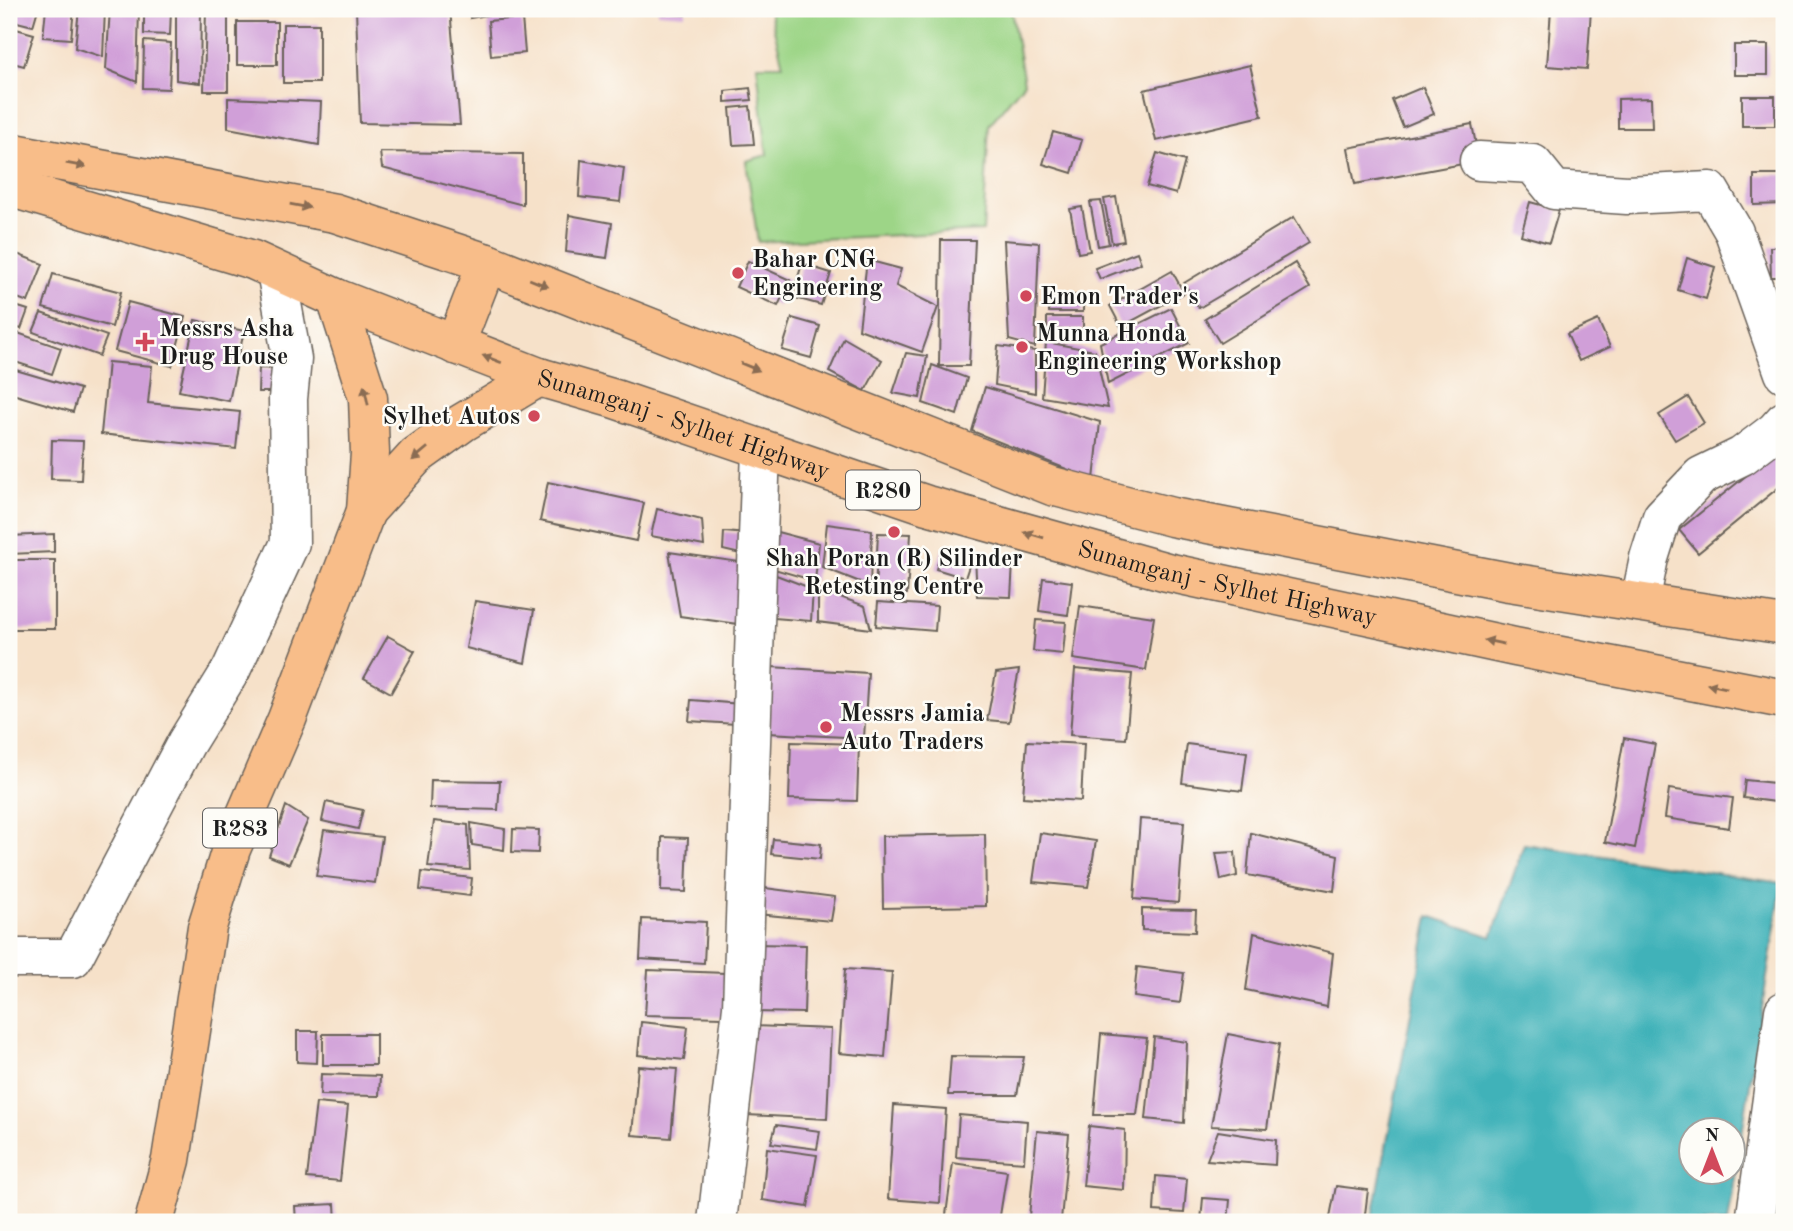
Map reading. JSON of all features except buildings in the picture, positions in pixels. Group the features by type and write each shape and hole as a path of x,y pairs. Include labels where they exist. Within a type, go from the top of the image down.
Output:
{"main road":[{"name":"Sunamganj - Sylhet Highway","path":"9,152 335,213 487,263 1052,486 1172,517 1509,582 1784,625"},
{"name":"Sunamganj - Sylhet Highway","path":"9,187 253,260 336,298 540,377 615,399 927,505 1167,572 1516,647 1784,699"},
{"path":"456,345 487,263"},
{"path":"336,298 368,398 370,453 366,512"},
{"path":"366,512 416,456 462,423 540,377"},
{"name":"R283","path":"154,1222 171,1160 207,927 231,849 287,719 366,512"}],"street":[{"path":"1479,161 1533,164 1554,190 1627,195 1710,191 1734,232 1784,373"},
{"path":"9,958 73,958 186,743 231,670 290,543 288,399 292,359 276,271"},
{"path":"1640,602 1649,558 1662,517 1701,476 1742,456 1784,421"},
{"path":"717,1222 742,1007 761,449"},
{"path":"1755,1222 1784,1011"}],"green space":[{"path":"769,9 1011,9 1024,83 989,125 983,231 758,242 746,161 767,155 757,65 783,65"}],"water":[{"path":"1524,844 1782,883 1745,1116 1678,1116 1678,1186 1734,1186 1728,1222 1372,1222 1429,916 1492,937"}],"place":[{"name":"Bahar CNG Engineering","path":"738,273"},
{"name":"Emon Trader's","path":"1026,296"},
{"name":"Messrs Asha Drug House","path":"145,342"},
{"name":"Munna Honda Engineering Workshop","path":"1022,347"},
{"name":"Sylhet Autos","path":"534,416"},
{"name":"Shah Poran (R) Silinder Retesting Centre","path":"894,532"},
{"name":"Messrs Jamia Auto Traders","path":"826,727"}]}
